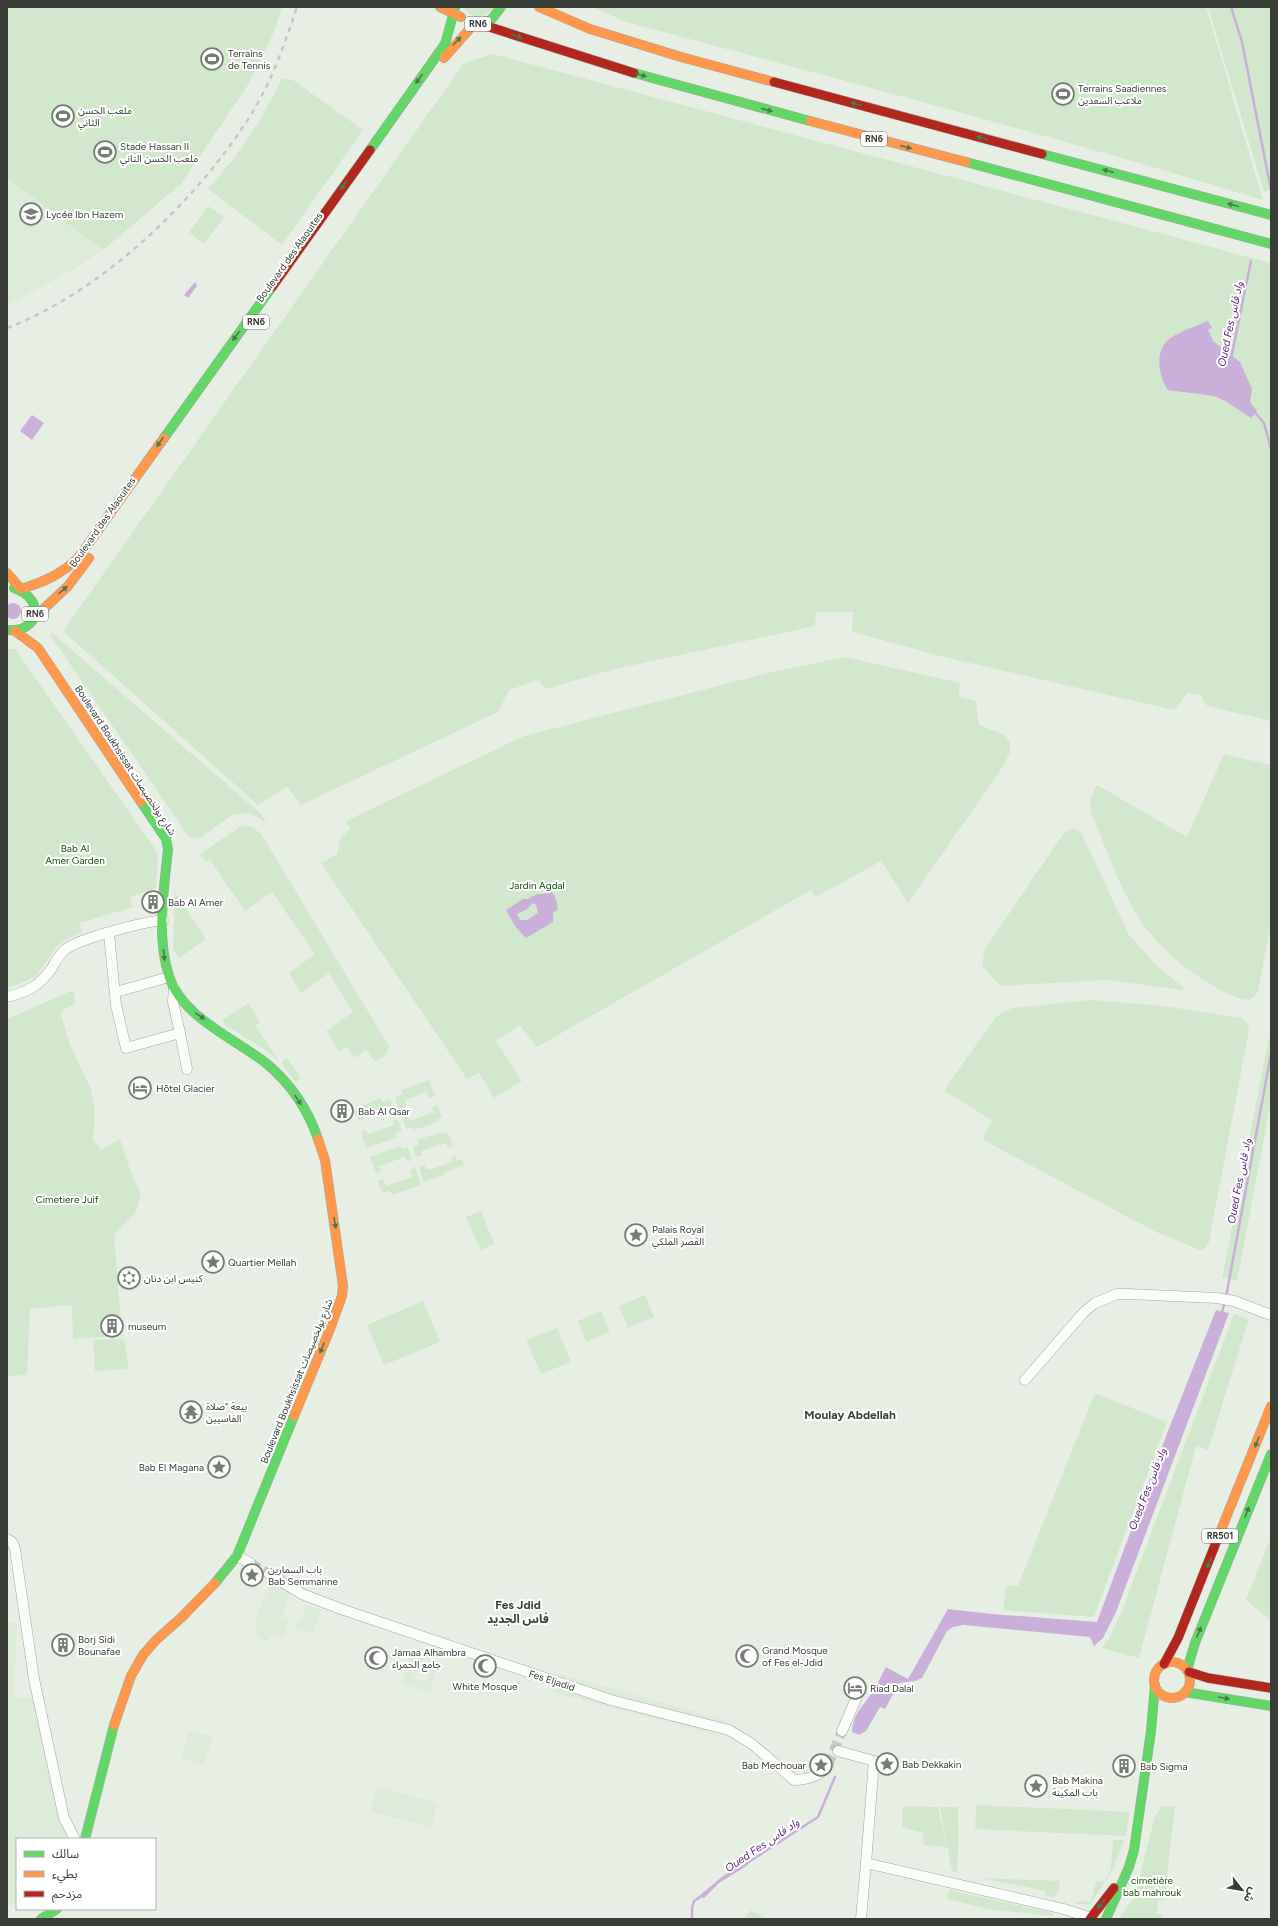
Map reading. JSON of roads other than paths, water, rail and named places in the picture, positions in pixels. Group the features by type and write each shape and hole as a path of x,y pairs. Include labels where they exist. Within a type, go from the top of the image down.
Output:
{"main road":[{"path":"440,7 456,11"},
{"name":"RN6","path":"477,24 493,19 501,7"},
{"path":"540,7 590,29 681,58 1271,215"},
{"name":"RN6","path":"456,11 477,24 602,64 1271,244"},
{"name":"Boulevard des Alaouites","path":"21,589 53,579 62,574 79,557 445,44 456,11"},
{"name":"Boulevard des Alaouites","path":"34,619 76,577 451,47 477,24"},
{"path":"7,573 21,589"},
{"name":"RN6","path":"7,590 21,589 32,598 36,610 34,619 22,630 9,631"},
{"path":"34,619 33,631 38,648"},
{"path":"9,631 38,648"},
{"name":"Boulevard Boukhsissat شارع بولخصيصات","path":"38,648 166,839 168,848 163,920 164,957 169,977 174,988 182,1000 194,1012 259,1057 276,1071 304,1108 321,1144 325,1160 341,1265 342,1296 237,1556 183,1616 151,1645 130,1678 119,1709 85,1838"},
{"name":"RR501","path":"1155,1685 1154,1680 1157,1670 1164,1664 1181,1632 1271,1406"},
{"name":"RR501","path":"1185,1692 1190,1683 1188,1671 1195,1643 1271,1454"},
{"path":"1164,1664 1177,1662 1188,1671 1208,1678 1271,1688"},
{"path":"1155,1685 1162,1695 1174,1698"},
{"path":"1106,1919 1130,1868 1140,1813 1146,1758 1151,1732 1155,1685"},
{"path":"1151,1732 1163,1712 1174,1698 1185,1692 1271,1706"},
{"path":"1090,1918 1130,1868"},
{"path":"41,1919 56,1910"},
{"path":"53,1919 58,1910"}],"street":[{"path":"7,997 18,994 39,984 62,952 78,942 147,922 163,920"},
{"path":"109,934 116,992 116,1005 126,1048 180,1033"},
{"path":"116,992 169,977"},
{"path":"174,988 173,1002 187,1069"},
{"path":"1025,1380 1076,1321 1095,1303 1117,1294 1217,1298 1234,1301 1271,1315"},
{"path":"7,1540 12,1542 15,1549 34,1679 64,1818 74,1838"},
{"path":"237,1556 250,1563"},
{"name":"Fes Eljadid","path":"269,1574 302,1594 341,1609 611,1700 729,1730 752,1744 794,1780 810,1778 827,1766"},
{"path":"842,1731 859,1692"},
{"path":"838,1751 887,1764"},
{"path":"861,1919 874,1761"},
{"path":"866,1863 1064,1909 1090,1918"}],"water":[{"path":"195,282 197,286 188,298 184,295"},
{"path":"1208,321 1212,328 1208,330 1213,341 1240,362 1252,389 1250,402 1257,411 1251,418 1227,402 1214,396 1168,390 1162,379 1159,358 1164,345 1175,335"},
{"path":"32,415 44,423 32,440 20,431"},
{"path":"13,603 19,605 21,611 19,617 13,619 7,617 5,611 7,605"},
{"path":"550,890 557,902 558,909 553,913 553,922 526,938 515,926 506,910 523,899 528,899 537,894 544,894","holes":["533,903 536,905 538,913 527,920 520,920 517,914 527,909"]},
{"path":"1216,1310 1229,1313 1116,1612 1103,1638 1094,1646 1090,1637 964,1625 953,1627 947,1631 922,1678 915,1681 899,1683 885,1709 880,1707 866,1731 859,1735 852,1732 852,1726 856,1716 872,1693 886,1667 908,1679 948,1609 1097,1622 1168,1431"},
{"path":"746,1862 748,1865 719,1883 704,1898 699,1896 723,1876"}],"waterway":[{"name":"Oued Fes واد فاس","path":"1231,7 1242,42 1271,190"},
{"name":"Oued Fes واد فاس","path":"1231,359 1251,261"},
{"name":"Oued Fes واد فاس","path":"1253,410 1264,423 1271,449"},
{"name":"Oued Fes واد فاس","path":"1226,1297 1271,1054"},
{"name":"Oued Fes واد فاس","path":"1221,1315 1225,1302"},
{"name":"Oued Fes واد فاس","path":"744,1865 818,1817 835,1777"},
{"name":"Oued Fes واد فاس","path":"692,1919 692,1908 694,1901 703,1895"}],"tunnel":[{"path":"250,1563 269,1574"},
{"path":"828,1765 842,1731"}],"railway":[{"path":"7,328 42,312 77,292 110,269 142,242 200,183 247,121 263,94 276,66 297,7"}],"place":[{"name":"Terrains de Tennis","path":"212,59"},
{"name":"Terrains Saadiennes ملاعب السعدين","path":"1063,94"},
{"name":"ملعب الحسن الثاني","path":"63,116"},
{"name":"Stade Hassan II ملعب الحسن التاني","path":"105,152"},
{"name":"Lycée Ibn Hazem","path":"31,214"},
{"name":"Bab Al Amer","path":"153,902"},
{"name":"Hôtel Glacier","path":"140,1088"},
{"name":"Bab Al Qsar","path":"342,1111"},
{"name":"Palais Royal القصر الملكي","path":"636,1235"},
{"name":"Quartier Mellah","path":"213,1262"},
{"name":"كنيس ابن دنان","path":"129,1278"},
{"name":"museum","path":"112,1326"},
{"name":"بيعة \"صلاة الفاسيين","path":"191,1412"},
{"name":"Bab El Magana","path":"219,1467"},
{"name":"باب السمارين Bab Semmarine","path":"252,1575"},
{"name":"Borj Sidi Bounafae","path":"63,1645"},
{"name":"Grand Mosque of Fes el-Jdid","path":"747,1656"},
{"name":"Jamaa Alhambra جامع الحمراء","path":"376,1658"},
{"name":"White Mosque","path":"485,1666"},
{"name":"Riad Dalal","path":"855,1688"},
{"name":"Bab Dekkakin","path":"887,1764"},
{"name":"Bab Mechouar","path":"821,1765"},
{"name":"Bab Sigma","path":"1124,1766"},
{"name":"Bab Makina باب المكينة","path":"1036,1786"}],"district":[{"name":"Moulay Abdellah","path":"850,1415"},
{"name":"Fes Jdid فاس الجديد","path":"518,1612"}],"park label":[{"name":"Bab Al Amer Garden","path":"75,854"},
{"name":"Jardin Agdal","path":"537,885"},
{"name":"Cimetiere Juif","path":"67,1199"},
{"name":"cimetière bab mahrouk","path":"1152,1886"}]}
